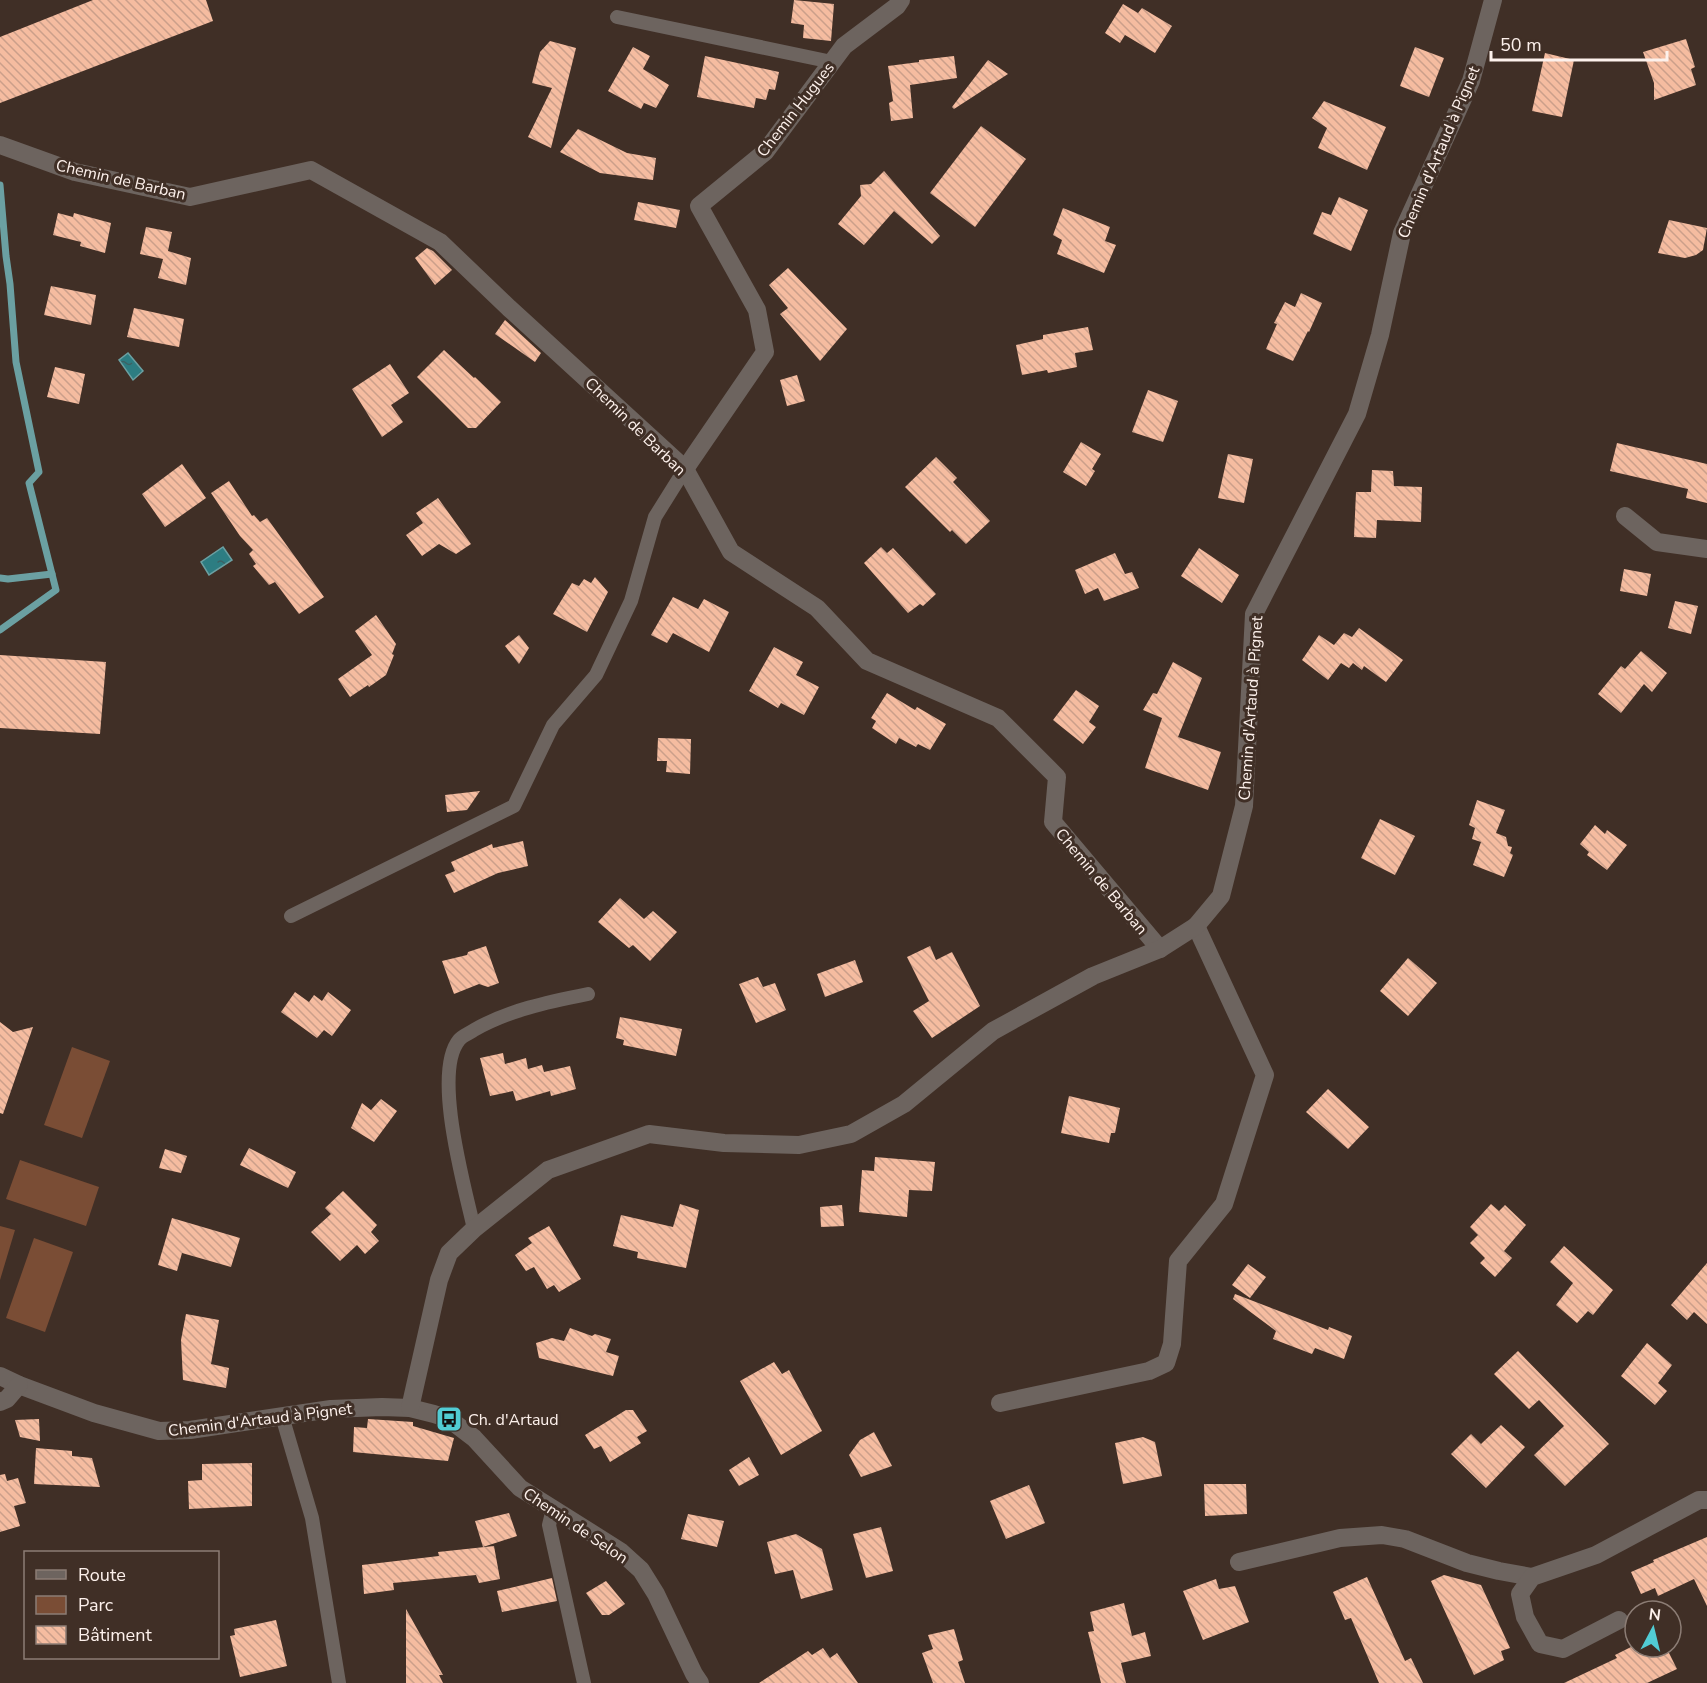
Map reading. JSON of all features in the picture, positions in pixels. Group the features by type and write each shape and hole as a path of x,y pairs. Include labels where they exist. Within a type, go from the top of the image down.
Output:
{"street":[{"name":"Chemin Hugues","path":"685,469 765,352 757,310 699,206 765,152 844,46 897,6 901,0"},
{"name":"Chemin d'Artaud à Pignet","path":"0,1376 94,1413 159,1431 190,1430 331,1409 410,1408 439,1280 448,1253 474,1229 548,1170 649,1134 724,1143 800,1145 851,1134 904,1104 993,1031 1093,976 1160,950 1196,926 1221,896 1244,806 1254,614 1357,414 1380,335 1401,233 1471,81 1493,0"},
{"name":"Chemin de Barban","path":"0,145 75,172 190,197 310,170 440,242 685,469 731,552 817,608 867,661 998,718 1057,777 1053,822 1160,950"},
{"path":"1625,516 1657,542 1707,549"},
{"path":"1000,1403 1149,1371 1166,1363 1172,1344 1178,1261 1224,1204 1265,1075 1196,926"},
{"path":"0,1402 7,1399 18,1385"},
{"name":"Chemin de Selon","path":"410,1408 449,1419 474,1438 520,1488 620,1551 641,1570 656,1594 700,1683"},
{"path":"1239,1562 1340,1538 1382,1535 1405,1539 1467,1563 1532,1577 1596,1555 1699,1500 1707,1500"},
{"path":"1532,1577 1520,1594 1526,1617 1540,1644 1563,1649 1619,1620"}],"lane":[{"path":"618,17 832,62"},
{"path":"291,916 514,806 553,725 596,675 631,601 655,517 685,469"},
{"path":"474,1229 448,1101 449,1060 459,1039 491,1020 534,1005 588,994"},
{"path":"282,1416 312,1518 339,1683"},
{"path":"553,1509 549,1525 584,1683"}],"green space":[{"path":"72,1047 110,1061 82,1138 44,1125"},
{"path":"20,1160 99,1187 86,1226 6,1199"},
{"path":"0,1226 15,1230 0,1280"},
{"path":"34,1238 73,1252 45,1332 6,1318"}],"water":[{"path":"128,353 143,371 133,380 119,360"},
{"path":"223,547 232,560 209,575 201,562"}],"building":[{"path":"93,0 206,0 213,21 0,103 0,37"},
{"path":"794,0 834,4 831,41 803,38 804,25 791,23"},
{"path":"1123,4 1138,13 1142,8 1172,26 1155,53 1125,35 1120,43 1105,33"},
{"path":"1686,39 1695,67 1691,69 1696,85 1654,100 1654,83 1643,52"},
{"path":"550,41 576,48 551,148 528,137 552,88 532,83 540,52"},
{"path":"633,47 650,56 643,69 669,85 656,108 644,103 641,109 608,91"},
{"path":"1415,47 1444,58 1429,97 1400,86"},
{"path":"1545,53 1574,60 1562,117 1532,111"},
{"path":"705,56 779,72 775,90 769,89 766,100 756,98 754,108 697,97"},
{"path":"954,56 957,78 910,85 913,118 891,121 889,103 893,101 888,66"},
{"path":"988,60 1008,74 954,109 952,107"},
{"path":"1324,101 1386,127 1367,170 1318,148 1327,128 1312,118"},
{"path":"981,126 1026,159 975,227 930,193"},
{"path":"578,129 627,153 656,158 653,180 600,173 560,152"},
{"path":"884,171 940,236 932,244 894,211 864,245 838,224 861,196 860,185 871,184"},
{"path":"1339,197 1368,210 1351,251 1313,234 1322,212 1331,215"},
{"path":"638,202 680,210 676,228 634,220"},
{"path":"1063,208 1110,227 1105,241 1116,245 1104,273 1057,254 1062,240 1053,235"},
{"path":"58,213 73,217 74,213 111,223 105,253 80,246 81,242 53,235"},
{"path":"1669,220 1707,228 1703,250 1685,258 1658,253"},
{"path":"146,227 172,232 168,251 191,258 186,285 158,278 163,259 140,254"},
{"path":"427,248 452,270 435,285 415,258"},
{"path":"788,268 847,329 820,361 780,314 788,308 769,285"},
{"path":"51,286 96,295 91,325 44,315"},
{"path":"1301,293 1322,303 1293,361 1266,349 1277,324 1274,323 1285,302 1295,307"},
{"path":"134,308 184,319 179,347 127,337"},
{"path":"505,320 541,353 535,362 495,334"},
{"path":"1088,327 1093,350 1075,353 1077,367 1022,375 1016,345 1043,339 1043,335"},
{"path":"444,350 501,402 476,428 468,428 417,377"},
{"path":"390,364 409,393 391,405 403,422 382,437 352,389"},
{"path":"55,367 85,374 79,404 47,397"},
{"path":"797,375 805,401 787,406 780,380"},
{"path":"1148,390 1178,401 1163,442 1132,432"},
{"path":"1081,442 1101,454 1086,486 1063,472"},
{"path":"1617,443 1707,464 1707,503 1686,498 1688,489 1610,471"},
{"path":"1228,454 1253,459 1244,503 1218,498"},
{"path":"936,457 957,478 953,482 990,521 966,544 952,530 950,532 905,487"},
{"path":"182,464 206,498 165,527 142,494"},
{"path":"1372,470 1393,471 1394,486 1422,487 1421,522 1377,520 1376,538 1354,537 1356,492 1371,492"},
{"path":"229,481 252,516 254,515 260,522 267,518 324,597 299,614 275,582 269,585 253,566 256,564 249,554 253,550 240,536 211,493"},
{"path":"438,498 471,544 456,554 439,544 422,556 406,535 423,523 416,513"},
{"path":"881,547 887,553 893,548 936,594 923,606 920,604 908,613 864,563"},
{"path":"1199,548 1239,575 1222,603 1181,576"},
{"path":"1115,553 1125,574 1132,572 1139,588 1104,601 1098,588 1085,594 1075,570"},
{"path":"1624,569 1651,574 1647,596 1620,591"},
{"path":"595,577 608,592 587,632 553,614 572,583 579,586 584,579 591,583"},
{"path":"673,597 698,609 704,599 729,612 709,652 673,633 667,643 651,635"},
{"path":"1675,601 1698,606 1691,634 1668,628"},
{"path":"376,615 396,644 392,654 394,655 386,675 350,697 338,679 372,655 355,631"},
{"path":"1359,628 1403,660 1386,682 1364,666 1362,670 1353,663 1349,668 1341,663 1328,680 1302,660 1319,635 1334,645 1344,633 1352,637"},
{"path":"519,635 529,648 519,664 505,646"},
{"path":"774,647 803,662 796,675 819,687 804,715 781,703 778,708 749,691"},
{"path":"1641,651 1667,673 1652,692 1644,684 1621,713 1598,694 1621,666 1625,669"},
{"path":"0,655 106,662 100,734 0,728"},
{"path":"1173,662 1202,678 1178,737 1221,752 1208,790 1145,768 1162,718 1143,710 1153,693 1157,694"},
{"path":"1076,690 1099,706 1089,722 1096,727 1083,744 1053,720"},
{"path":"887,693 915,710 917,707 946,724 930,750 918,744 916,747 899,738 896,744 872,728 876,721 871,718"},
{"path":"658,738 691,739 690,774 666,772 667,761 657,761"},
{"path":"480,791 467,810 447,812 445,795"},
{"path":"1477,800 1505,810 1496,833 1506,837 1508,846 1512,847 1510,853 1513,855 1504,877 1473,865 1481,842 1472,839 1475,828 1469,825"},
{"path":"1380,819 1415,836 1395,875 1361,858"},
{"path":"1595,825 1605,834 1607,830 1627,845 1607,870 1587,855 1589,852 1580,844"},
{"path":"523,841 528,866 498,873 454,893 445,875 455,871 451,862 492,844 493,848"},
{"path":"620,898 644,919 653,911 677,932 650,961 633,945 629,948 598,922"},
{"path":"486,946 499,983 488,987 479,984 454,994 442,961 467,955 468,952"},
{"path":"930,946 936,960 952,952 980,1006 932,1038 913,1011 929,1001 907,957"},
{"path":"1408,958 1437,983 1408,1016 1380,991"},
{"path":"855,960 863,982 825,997 817,974"},
{"path":"758,977 763,987 775,983 786,1010 756,1023 739,984"},
{"path":"295,992 309,1002 314,995 322,1001 328,992 351,1010 332,1036 324,1030 317,1038 281,1012"},
{"path":"620,1017 682,1029 676,1056 623,1045 624,1040 616,1038"},
{"path":"0,1022 13,1032 33,1027 3,1114 0,1113"},
{"path":"503,1053 505,1064 526,1058 528,1069 542,1065 544,1072 570,1066 576,1089 551,1096 550,1091 516,1101 513,1091 490,1096 480,1058"},
{"path":"1328,1089 1369,1127 1348,1149 1306,1112"},
{"path":"1069,1096 1120,1108 1115,1133 1111,1133 1109,1143 1061,1133"},
{"path":"381,1099 397,1111 374,1142 351,1128 362,1103 371,1110"},
{"path":"249,1148 296,1172 288,1188 240,1165"},
{"path":"165,1149 187,1156 181,1173 159,1168"},
{"path":"875,1157 935,1162 932,1191 909,1190 907,1217 859,1212 862,1170 874,1171"},
{"path":"343,1191 377,1225 371,1232 379,1241 365,1254 357,1245 340,1261 311,1232 331,1214 325,1208"},
{"path":"680,1204 699,1210 686,1268 637,1258 638,1252 613,1246 621,1215 673,1227"},
{"path":"1491,1204 1499,1211 1505,1205 1526,1225 1504,1251 1512,1258 1495,1277 1480,1263 1485,1258 1470,1243 1478,1235 1470,1227"},
{"path":"842,1205 844,1226 821,1227 820,1207"},
{"path":"172,1218 240,1238 231,1267 182,1253 177,1271 158,1265"},
{"path":"549,1226 581,1279 559,1292 554,1285 547,1289 534,1267 526,1271 515,1255 532,1243 528,1238"},
{"path":"1564,1246 1613,1290 1593,1315 1588,1311 1577,1323 1556,1305 1573,1283 1550,1262"},
{"path":"1707,1263 1707,1324 1694,1312 1687,1320 1671,1305"},
{"path":"1248,1264 1266,1277 1250,1298 1232,1285"},
{"path":"1235,1294 1328,1330 1329,1327 1352,1336 1344,1359 1315,1348 1312,1354 1273,1339 1276,1331 1233,1299"},
{"path":"186,1314 219,1320 211,1364 229,1368 226,1388 183,1380 181,1340"},
{"path":"570,1328 592,1336 595,1334 611,1339 606,1352 619,1356 613,1376 539,1358 536,1343 552,1338 564,1341"},
{"path":"1647,1343 1672,1365 1658,1383 1667,1391 1655,1405 1621,1376"},
{"path":"1518,1351 1609,1444 1565,1486 1534,1455 1564,1426 1539,1400 1529,1409 1494,1374"},
{"path":"774,1362 782,1374 789,1370 822,1431 781,1455 740,1381"},
{"path":"626,1410 633,1410 647,1431 637,1437 641,1443 610,1462 601,1446 594,1449 585,1435"},
{"path":"39,1419 40,1441 20,1437 15,1420"},
{"path":"368,1419 413,1422 413,1426 454,1438 448,1461 353,1452 354,1427 367,1428"},
{"path":"1501,1425 1525,1447 1486,1488 1451,1454 1471,1434 1481,1444"},
{"path":"874,1432 892,1466 861,1477 849,1455 860,1440"},
{"path":"1143,1437 1155,1442 1162,1476 1123,1484 1115,1443"},
{"path":"36,1448 72,1451 72,1456 92,1458 100,1487 34,1484"},
{"path":"749,1457 759,1475 739,1486 729,1470"},
{"path":"252,1463 252,1506 189,1509 188,1481 202,1480 202,1464"},
{"path":"5,1474 7,1481 18,1478 26,1503 14,1506 20,1526 0,1532 0,1475"},
{"path":"1204,1484 1246,1484 1247,1514 1205,1516"},
{"path":"1029,1485 1045,1523 1006,1539 990,1501"},
{"path":"509,1513 517,1536 483,1547 475,1521"},
{"path":"688,1514 724,1521 717,1547 681,1539"},
{"path":"881,1527 893,1571 866,1578 853,1534"},
{"path":"796,1534 822,1549 833,1590 801,1599 793,1570 775,1574 767,1542"},
{"path":"1707,1537 1707,1606 1694,1579 1658,1596 1655,1588 1641,1594 1631,1572"},
{"path":"494,1546 500,1579 479,1583 476,1575 393,1583 394,1590 364,1594 362,1565 439,1556 438,1552"},
{"path":"1444,1575 1481,1585 1510,1648 1501,1651 1504,1660 1474,1675 1431,1581"},
{"path":"1367,1577 1405,1661 1411,1658 1423,1683 1379,1683 1351,1618 1345,1620 1333,1592"},
{"path":"552,1578 557,1601 502,1612 497,1591"},
{"path":"1216,1579 1219,1589 1235,1586 1249,1622 1203,1640 1183,1591"},
{"path":"606,1581 625,1604 609,1615 602,1615 586,1593"},
{"path":"1124,1603 1132,1636 1145,1632 1151,1656 1121,1663 1126,1683 1101,1683 1088,1632 1094,1631 1090,1612"},
{"path":"406,1609 443,1675 439,1675 443,1683 406,1683"},
{"path":"276,1620 287,1666 240,1677 230,1636 235,1635 234,1629"},
{"path":"954,1629 963,1660 958,1662 965,1683 933,1683 922,1653 933,1649 928,1635"},
{"path":"823,1648 830,1658 837,1653 858,1683 759,1683 808,1651 812,1655"},
{"path":"1623,1651 1623,1659 1672,1659 1677,1669 1647,1683 1564,1683 1617,1658 1615,1655"}],"waterway":[{"path":"0,185 16,362 39,472 29,483 56,590 0,630"},
{"path":"0,578 52,574"}],"place":[{"name":"Ch. d'Artaud","path":"449,1419"}]}
